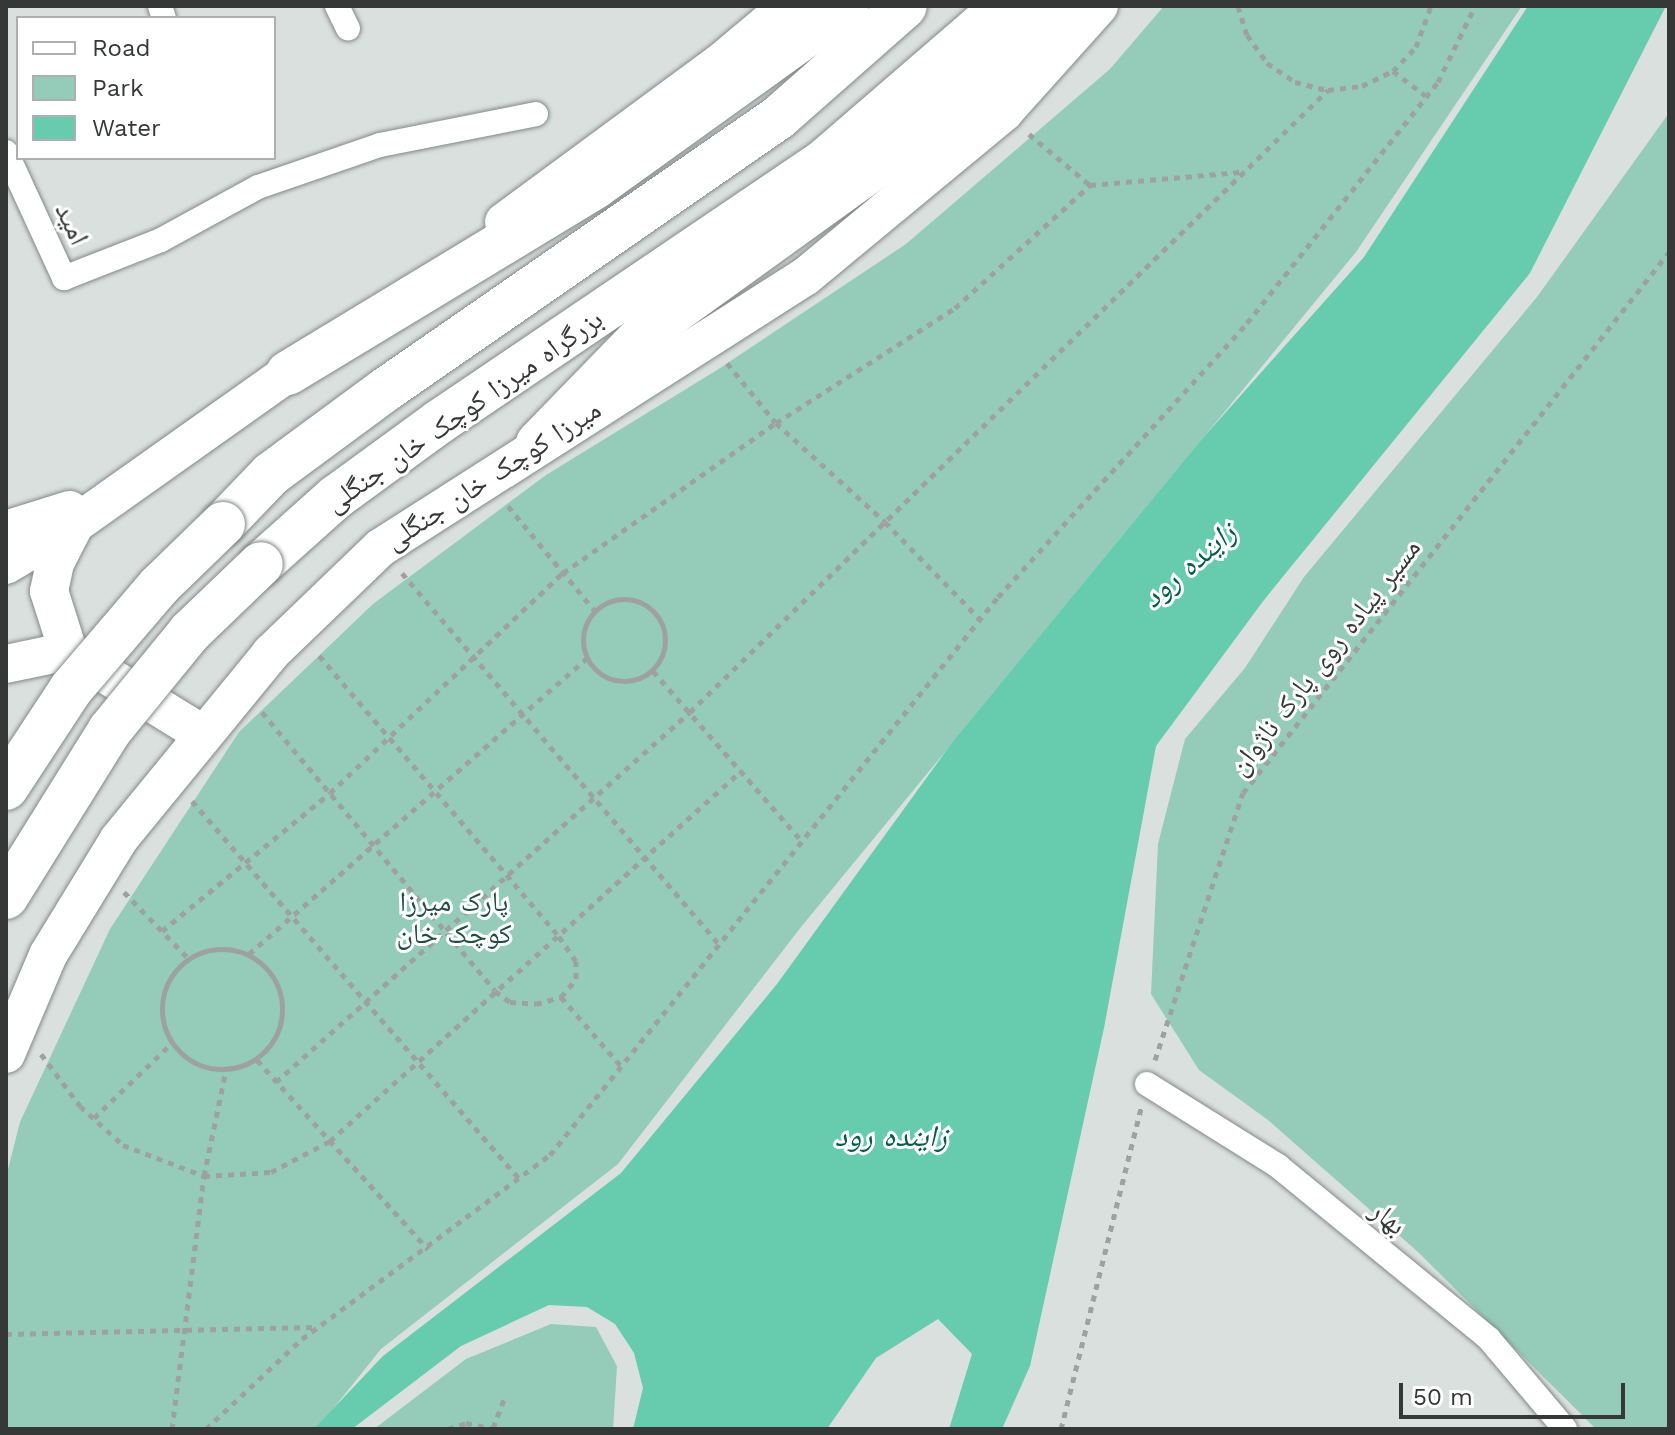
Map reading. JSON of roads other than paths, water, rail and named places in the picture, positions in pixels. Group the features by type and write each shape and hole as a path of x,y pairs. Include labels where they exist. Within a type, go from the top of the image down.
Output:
{"highway":[{"path":"288,373 595,187 847,6"},
{"path":"6,788 71,689 159,586 271,474 385,390 778,118 905,6"},
{"name":"بزرگراه میرزا کوچک خان جنگلی","path":"6,897 110,730 190,632 336,497 439,422 822,163 1004,6"},
{"path":"538,443 646,332 883,161 987,76 1054,6"}],"main road":[{"path":"6,565 75,524 505,221 720,63 788,6"},
{"name":"میرزا کوچک خان جنگلی","path":"12,1040 48,955 101,868 169,775 241,687 380,548 538,443 806,276 1004,112 1099,6"},
{"path":"6,530 115,496"},
{"path":"75,524 55,563 49,591 68,651 201,733"},
{"path":"6,664 68,651"}],"street":[{"path":"337,6 348,29"},
{"name":"امید","path":"6,152 64,278 161,240 272,182 380,145 536,114"},
{"name":"بهار","path":"1147,1084 1278,1166 1477,1329 1565,1429"}],"water":[{"name":"زاینده رود","path":"1528,6 1666,6 1530,273 1264,600 1156,746 1104,1028 1030,1366 1002,1429 949,1429 972,1354 938,1319 876,1358 827,1429 633,1429 643,1388 634,1353 615,1324 587,1307 549,1305 461,1346 352,1429 314,1429 383,1356 621,1173 777,984 951,744 1202,439 1364,257"}],"park label":[{"name":"پارک میرزا کوچک خان","path":"454,918"}]}
